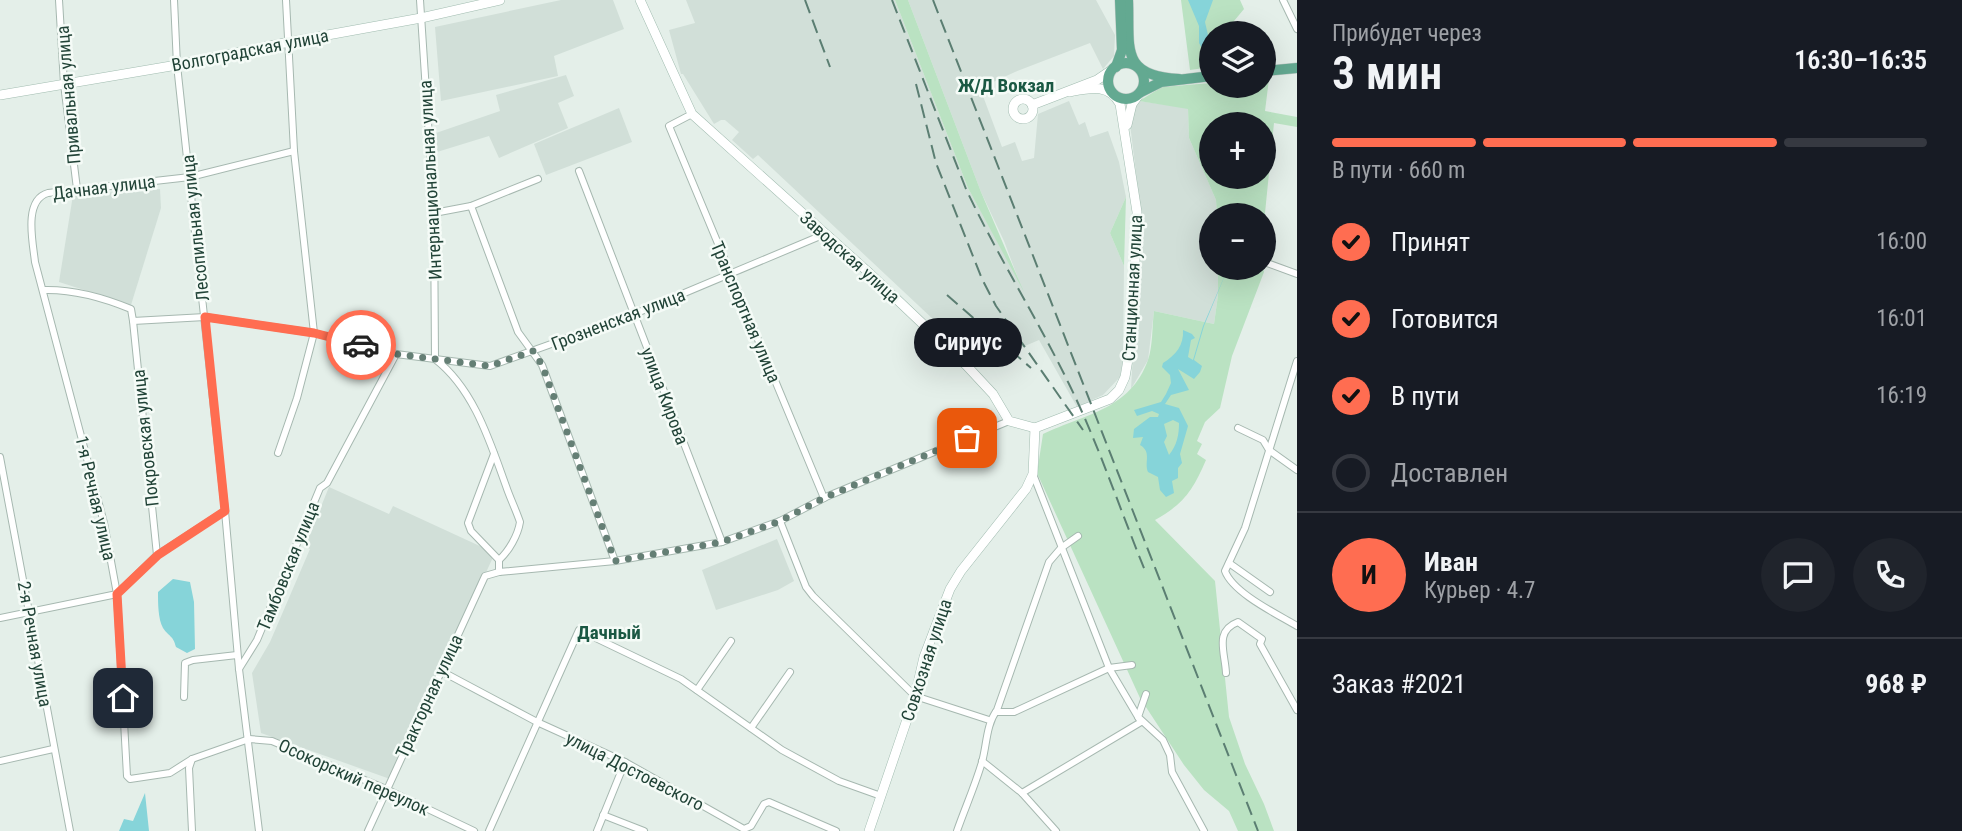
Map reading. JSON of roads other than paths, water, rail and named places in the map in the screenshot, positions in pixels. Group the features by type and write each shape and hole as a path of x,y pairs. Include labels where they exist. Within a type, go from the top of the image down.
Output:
{"main road":[{"path":"1120,0 1122,50 1109,82 1116,95 1128,99 1153,84 1199,76"},
{"path":"1128,0 1130,50 1144,80 1140,93"},
{"path":"1116,67 1127,64 1151,75 1178,79"},
{"path":"1276,70 1297,68"}],"street":[{"name":"Привальная улица","path":"59,0 64,83 77,189"},
{"name":"Лесопильная улица","path":"174,0 177,65 225,511 237,654 259,831"},
{"path":"278,453 297,398 314,333 294,151 286,0"},
{"name":"Интернациональная улица","path":"420,0 434,213 435,359"},
{"name":"Волгоградская улица","path":"0,95 177,65 500,0"},
{"path":"640,0 692,114"},
{"path":"1283,0 1297,29"},
{"path":"1032,104 1069,92 1116,67"},
{"path":"1069,92 1102,88 1116,95"},
{"name":"Станционная улица","path":"1126,133 1132,104 1140,93"},
{"name":"Станционная улица","path":"1035,428 1110,399 1119,390 1125,377 1132,335 1137,212 1121,104 1116,95"},
{"name":"Транспортная улица","path":"692,114 669,126 824,498"},
{"name":"Заводская улица","path":"692,114 978,377 993,394 1009,421"},
{"name":"Дачная улица","path":"38,198 48,192 190,177 294,151"},
{"name":"улица Кирова","path":"579,171 722,542"},
{"path":"434,213 471,206 538,178"},
{"name":"1-я Речная улица","path":"38,198 32,215 35,262 104,523 117,594 128,776 130,779 170,773 192,759"},
{"path":"471,206 519,332 542,365 615,561"},
{"name":"Грозненская улица","path":"134,321 205,317 314,333 396,354 490,366 632,314 825,234"},
{"path":"1276,266 1297,274"},
{"path":"43,290 66,289 95,295 131,309 134,321"},
{"name":"Покровская улица","path":"134,321 158,555"},
{"name":"Тамбовская улица","path":"239,669 253,647 320,488 327,483 396,354"},
{"path":"435,359 451,371 490,441 520,522 506,554 499,559"},
{"path":"1297,361 1244,528 1226,571 1229,580 1261,604 1297,625"},
{"path":"494,454 468,523 471,531 499,559 499,572 615,561 722,542 780,521 824,498 1009,421 1035,428"},
{"name":"Совхозная улица","path":"869,831 915,696 924,657 950,589 1026,489 1033,474 1035,428"},
{"path":"1238,428 1263,440 1269,450 1297,470"},
{"name":"2-я Речная улица","path":"0,457 70,831"},
{"path":"1033,474 1109,668 1141,722 1153,729 1163,740 1170,755 1172,772 1204,831"},
{"path":"0,618 117,594 158,555 225,511"},
{"path":"780,521 806,587 915,696 989,720"},
{"path":"957,831 982,761 989,736 989,720 996,712 1049,562 1060,548 1078,536"},
{"path":"1229,563 1270,592"},
{"name":"Тракторная улица","path":"368,831 478,587 485,576 499,572"},
{"path":"1226,673 1222,636 1225,629 1238,622 1262,639 1260,645 1297,710"},
{"path":"489,831 579,630 681,678 782,750 839,781 881,796"},
{"path":"697,690 731,641"},
{"path":"184,697 185,663 237,654 253,647"},
{"path":"996,712 1014,712 1109,668 1132,664"},
{"name":"улица Достоевского","path":"441,671 537,722 625,762 744,828 751,826 764,804 769,802 836,831"},
{"path":"751,728 790,672"},
{"path":"1141,722 1138,713 1146,694"},
{"path":"1022,793 1141,722"},
{"path":"192,831 189,768 192,759 249,739"},
{"name":"Осокорский переулок","path":"249,739 272,741 386,789 474,831"},
{"path":"0,761 54,749"},
{"path":"982,761 1022,793 1056,831"},
{"path":"597,831 625,762"},
{"path":"603,815 644,831"}],"water":[{"path":"1188,0 1213,0 1205,21 1199,21 1199,26"},
{"path":"1223,280 1204,326 1194,360 1202,366 1200,372 1194,379 1178,369 1189,390 1171,395 1165,404 1179,408 1188,426 1180,454 1182,463 1178,468 1178,478 1172,481 1174,493 1166,497 1160,490 1158,477 1148,472 1147,454 1140,445 1143,437 1133,438 1134,429 1159,414 1152,411 1137,416 1134,410 1161,402 1166,394 1171,383 1170,375 1162,367 1163,363 1178,349 1183,330 1195,338 1191,340 1188,357 1193,360 1203,326","holes":["1173,420 1179,423 1174,447 1169,455 1164,442 1167,436 1164,424"]},
{"path":"173,579 190,582 194,602 195,649 187,653 176,647 163,628 159,616 158,592"},
{"path":"145,793 149,831 119,831 124,819 133,821"}],"railway":[{"path":"805,0 830,67"},
{"path":"892,0 966,189 1080,406 1144,568"},
{"path":"933,0 1258,831"},
{"path":"916,84 936,163 982,279 996,306 1083,430"},
{"path":"947,295 1031,368"}],"place":[{"name":"Сириус","path":"967,438"}],"district":[{"name":"Ж/Д Вокзал","path":"1006,85"},
{"name":"Дачный","path":"609,632"}]}
